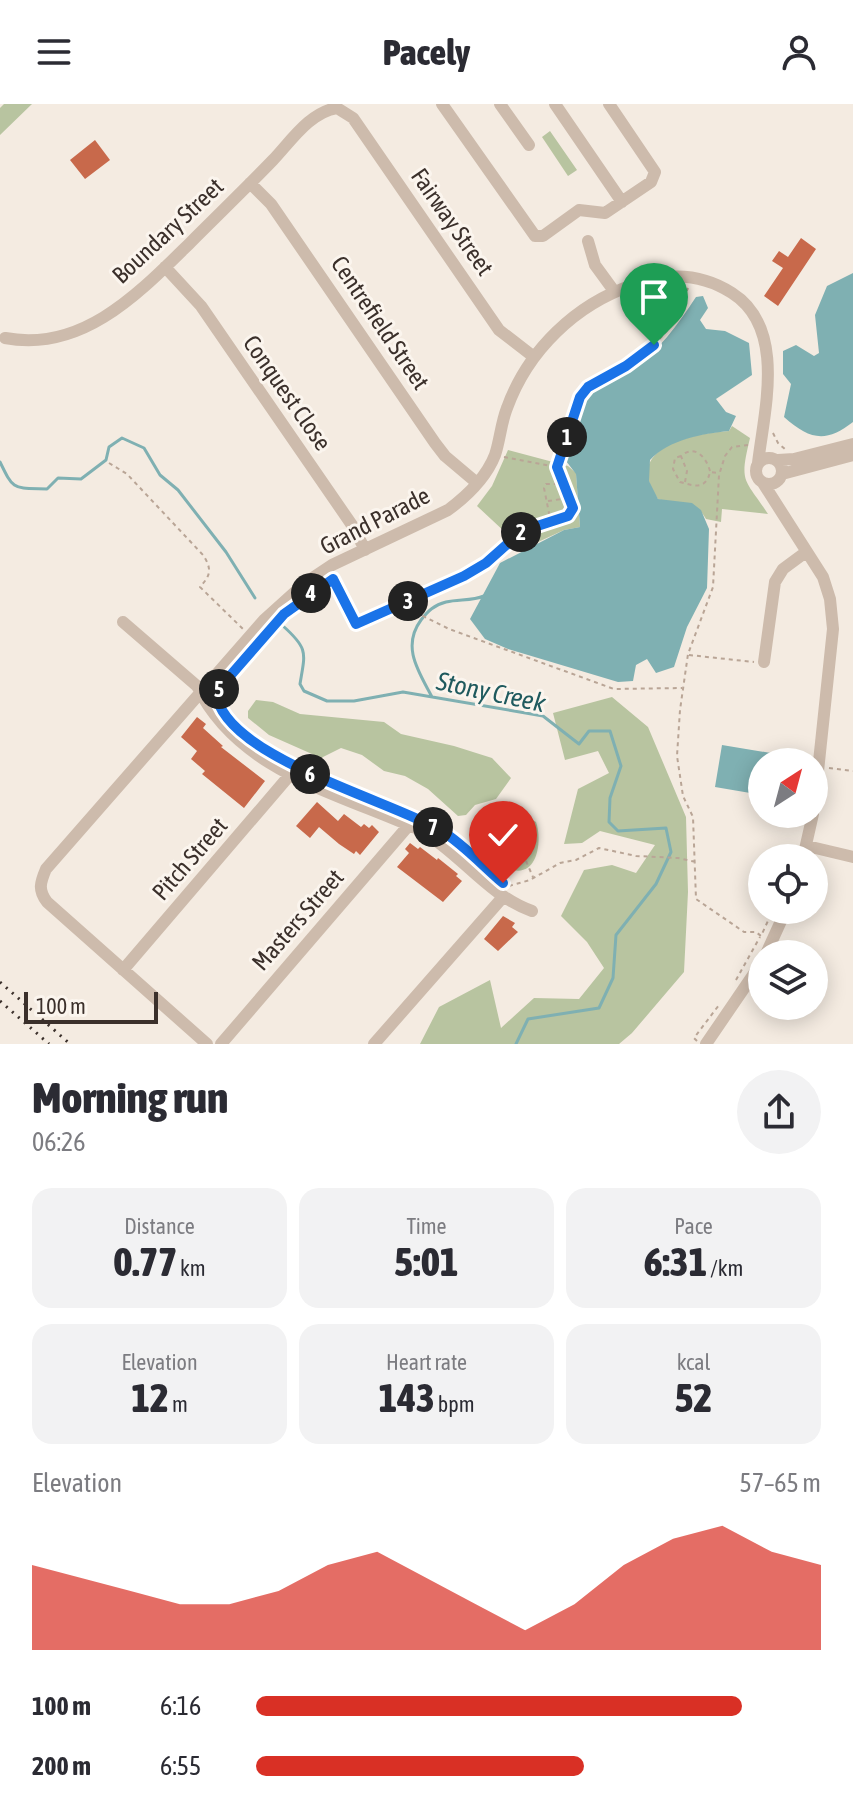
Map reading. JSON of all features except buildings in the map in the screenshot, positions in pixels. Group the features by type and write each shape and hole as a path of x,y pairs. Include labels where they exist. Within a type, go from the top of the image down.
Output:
{"street":[{"path":"442,104 535,236 543,236 579,210 605,213 651,182 655,172 609,104"},
{"path":"500,104 529,145"},
{"path":"555,104 622,202"},
{"name":"Boundary Street","path":"5,338 41,342 74,332 127,302 317,114 338,106"},
{"name":"Fairway Street","path":"338,106 353,118 499,330 534,357"},
{"name":"Centrefield Street","path":"250,183 271,204 435,443 445,456 477,483"},
{"path":"588,241 595,265 614,291"},
{"name":"Conquest Close","path":"165,267 201,306 354,528 365,550"},
{"name":"Grand Parade","path":"207,1044 47,902 40,893 41,881 46,869 264,620 305,583 332,565 448,510 465,498 494,456 507,407 534,357 548,340 588,306 614,291 644,281 680,276 705,279 740,299 752,311 767,355 764,433 758,463"},
{"name":"Grand Parade","path":"764,433 776,460"},
{"path":"822,748 833,629 830,599 823,577 755,472 758,463 765,458 794,459 853,444"},
{"path":"763,483 773,484 781,476 853,455"},
{"path":"776,460 787,520"},
{"path":"764,662 775,582 783,569 806,552"},
{"path":"123,622 197,686 227,730 240,742 289,776 409,825 441,842 532,911"},
{"name":"Pitch Street","path":"123,970 289,776"},
{"name":"Masters Street","path":"221,1044 409,825"},
{"path":"828,854 853,857"},
{"path":"374,1044 503,890"},
{"path":"706,1044 748,982"}],"path":[{"path":"307,596 333,579 356,624 486,563 522,531 568,516 573,508 557,467 580,397 588,387 626,366 654,345 671,326 688,287"},
{"path":"752,445 732,447 719,473 713,587 688,654 677,756 683,796 693,817 696,899 744,932 756,932 761,936"},
{"path":"696,451 706,460 710,472 706,482 700,486 677,479 673,469 675,458 681,456 685,452 696,451"},
{"path":"681,456 687,471 684,483"},
{"path":"504,457 557,467"},
{"path":"109,463 127,474 203,555 210,571 200,587 244,630"},
{"path":"710,472 719,473"},
{"path":"551,523 544,488 546,484 565,485"},
{"path":"546,501 570,498"},
{"path":"401,605 431,621 516,655 614,689 683,688"},
{"path":"688,654 764,662"},
{"path":"828,768 853,771"},
{"path":"503,890 599,848 636,856 696,862"},
{"path":"526,861 534,878"},
{"path":"732,987 767,924"},
{"path":"694,1038 725,996"}],"green space":[{"path":"4,104 32,104 0,135 0,108"},
{"path":"550,131 577,170 568,176 542,137"},
{"path":"732,426 750,438 745,464 746,479 768,514 722,509 721,522 706,519 691,505 658,499 649,482 648,467 655,456 681,440 729,431"},
{"path":"508,450 568,466 576,473 580,527 564,530 523,549 477,506 492,486"},
{"path":"612,697 648,727 686,817 688,892 684,972 619,1044 420,1044 439,1007 490,980 501,1028 534,998 579,999 604,968 587,942 561,916 584,870 612,865 636,873 655,845 600,831 582,843 564,844 578,789 609,773 598,751 565,760 553,713"},
{"path":"256,700 273,702 300,714 384,722 401,734 492,758 511,778 496,799 475,805 466,815 458,816 428,789 405,776 384,771 362,755 341,748 321,758 269,735 248,718 248,711"},
{"path":"529,818 536,822 538,846 533,862 522,870 508,868 478,843 475,828 479,821"}],"water":[{"path":"853,273 853,422 834,433 818,436 802,430 784,417 791,384 783,374 783,351 796,345 814,356 819,353 815,315 827,286"},
{"path":"703,296 708,308 700,320 706,329 725,331 749,343 752,375 716,399 726,412 736,416 729,431 677,442 650,460 649,481 658,499 692,503 701,510 709,529 707,588 687,627 674,667 656,673 647,659 636,665 633,681 618,682 508,649 485,639 470,619 500,563 564,530 580,527 576,474 563,457 583,398 592,388 630,370 650,355 696,297"},
{"path":"722,745 748,749 748,793 715,787"}],"waterway":[{"name":"Stony Creek","path":"0,462 16,486 47,489 58,478 81,479 106,460 109,447 122,438 144,448 160,475 178,490 226,552 255,598"},
{"path":"432,697 414,659 412,640 415,630 426,614 438,605 484,596"},
{"name":"Stony Creek","path":"283,626 297,640 303,652 300,684 304,691 327,701 354,701 403,692 543,716 579,744 589,731 610,731 621,766 610,798 609,822 618,831 666,828 671,852 656,884 616,935 613,978 599,1008 528,1019 516,1044"}],"railway":[{"path":"0,982 70,1044"},
{"path":"0,1001 49,1044"}],"route":[{"path":"503,883 444,833 304,771 263,749 238,728 216,701 216,692 284,614 333,579 356,624 464,576 486,563 522,531 568,516 573,508 557,467 580,397 588,387 626,366 654,345"}]}
